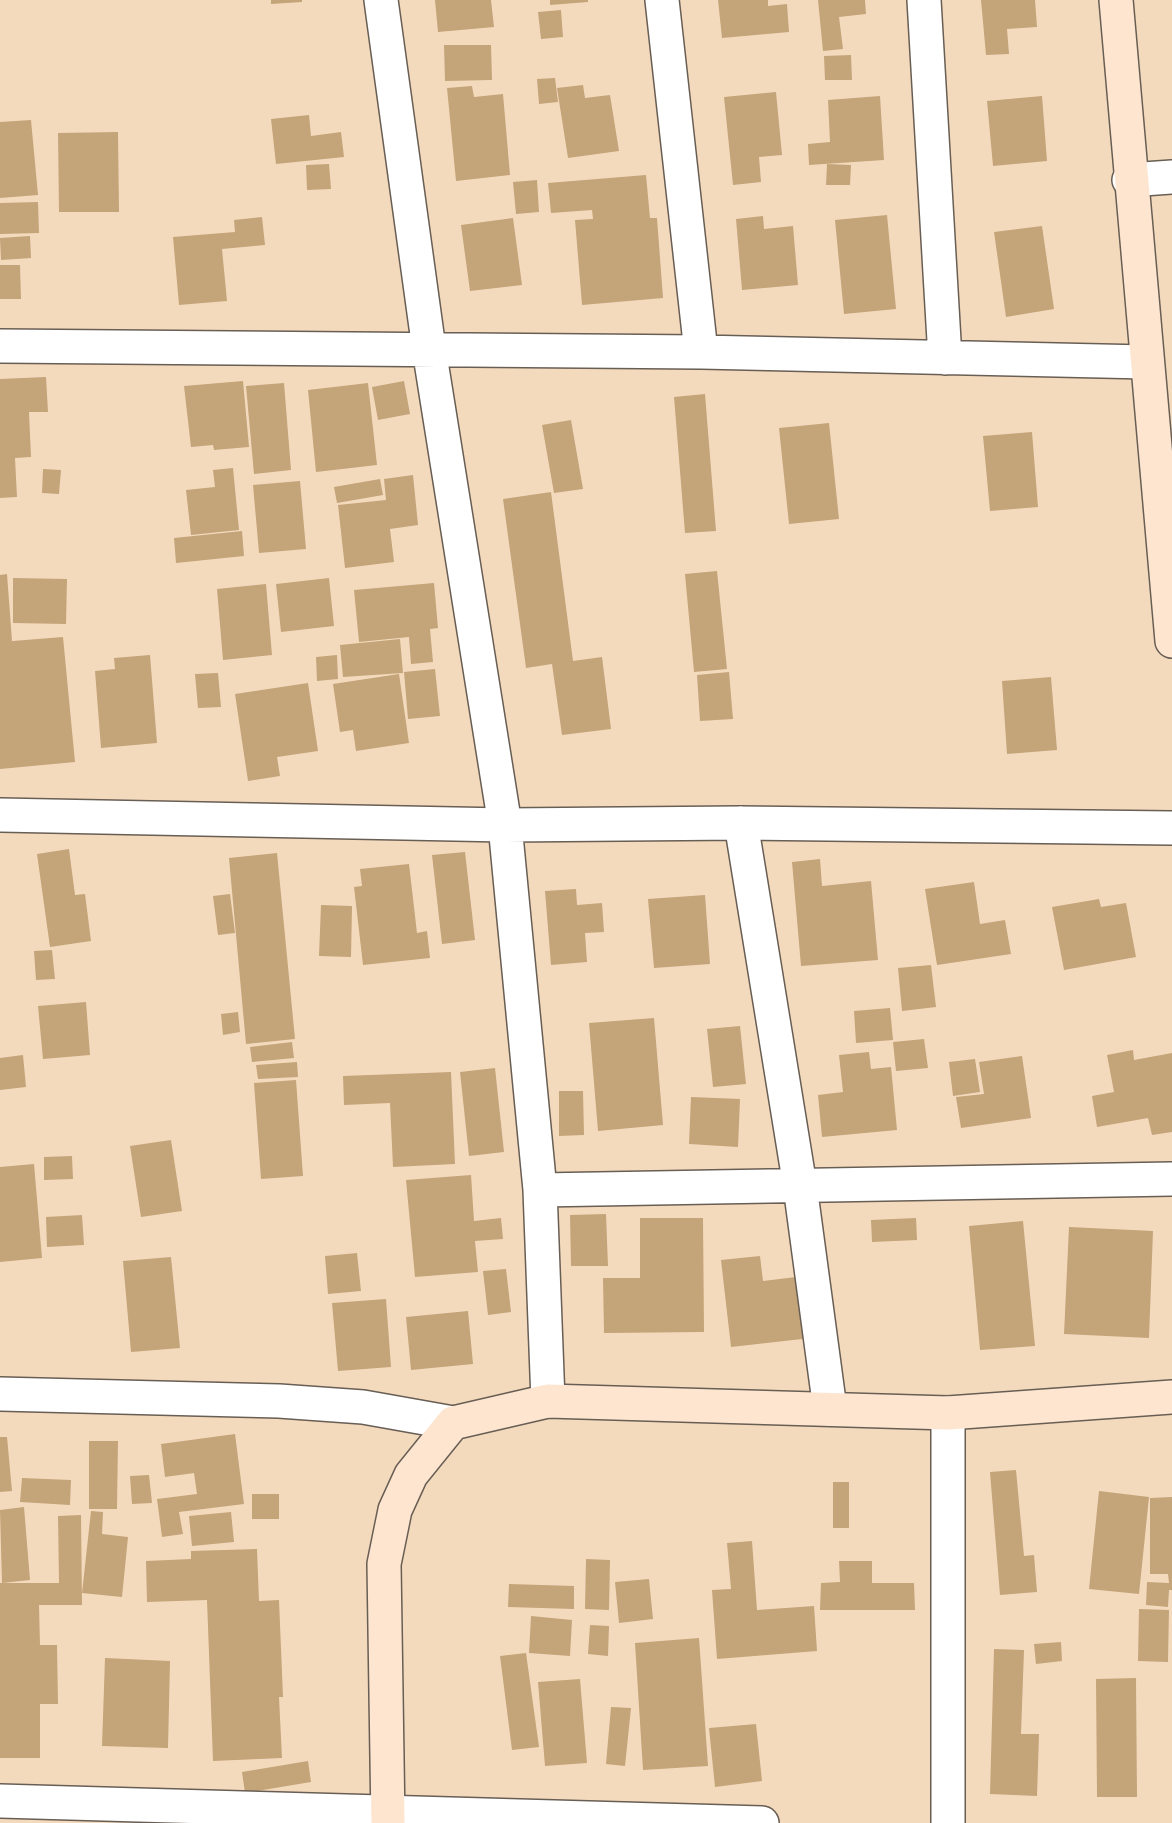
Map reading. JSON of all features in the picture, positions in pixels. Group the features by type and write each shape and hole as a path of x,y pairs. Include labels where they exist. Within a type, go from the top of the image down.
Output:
{"main road":[{"path":"1116,0 1129,180 1172,642"},
{"path":"388,1819 384,1564 395,1510 411,1474 453,1423 548,1401 948,1413 1172,1397"}],"street":[{"path":"381,0 429,349 505,825 540,1190 548,1401"},
{"path":"662,0 701,352"},
{"path":"924,0 945,358"},
{"path":"1129,180 1172,177"},
{"path":"0,346 701,352 1146,362"},
{"path":"0,815 505,825 741,823 1172,828"},
{"path":"741,823 800,1186 830,1409"},
{"path":"540,1190 1172,1179"},
{"path":"0,1394 279,1401 363,1407 453,1423"},
{"path":"948,1413 948,1823"},
{"path":"0,1802 388,1819 762,1823"}],"building":[{"path":"271,0 302,0 302,2 271,4"},
{"path":"435,0 491,0 494,27 438,32"},
{"path":"550,0 588,0 588,2 550,5"},
{"path":"718,0 768,0 768,6 787,4 789,32 722,38"},
{"path":"818,0 865,0 866,14 839,17 843,49 823,51"},
{"path":"981,0 1035,0 1037,27 1007,29 1009,54 986,55"},
{"path":"561,10 563,37 541,39 538,12"},
{"path":"444,45 491,45 492,80 445,81"},
{"path":"851,55 852,80 825,80 824,56"},
{"path":"555,78 558,102 539,104 537,79"},
{"path":"583,85 585,98 610,95 619,151 568,158 557,88"},
{"path":"472,86 474,97 503,94 510,175 456,181 447,88"},
{"path":"776,92 782,155 759,157 761,182 733,185 724,97"},
{"path":"880,96 884,160 809,165 808,144 830,142 828,100"},
{"path":"1042,96 1047,161 993,166 987,101"},
{"path":"309,115 311,136 341,132 344,157 276,164 271,119"},
{"path":"31,120 38,195 0,198 0,122"},
{"path":"118,132 119,212 59,212 58,133"},
{"path":"329,164 331,189 307,190 306,165"},
{"path":"827,164 851,165 850,185 826,185"},
{"path":"646,175 650,218 657,218 663,298 582,305 575,220 593,219 592,210 551,213 548,183"},
{"path":"537,180 539,212 516,214 513,182"},
{"path":"38,202 39,233 0,234 0,203"},
{"path":"887,215 896,309 844,314 835,220"},
{"path":"763,216 764,229 793,226 798,285 742,290 736,219"},
{"path":"262,217 265,245 222,249 227,301 179,305 173,237 235,232 234,220"},
{"path":"513,218 522,285 470,291 461,225"},
{"path":"1042,226 1054,309 1006,317 994,232"},
{"path":"30,236 31,258 1,260 0,238"},
{"path":"0,265 20,265 21,299 0,299"},
{"path":"46,377 48,412 29,412 31,457 15,458 17,497 0,498 0,379"},
{"path":"243,381 249,447 214,450 213,445 191,447 184,386"},
{"path":"404,381 410,414 378,420 372,387"},
{"path":"284,383 291,470 254,474 246,386"},
{"path":"368,383 377,465 316,472 308,390"},
{"path":"705,394 716,531 685,533 674,397"},
{"path":"571,420 583,489 554,493 542,425"},
{"path":"829,423 839,519 789,524 779,428"},
{"path":"1032,432 1038,507 990,511 983,436"},
{"path":"233,468 239,530 191,535 186,490 215,487 213,470"},
{"path":"43,469 61,470 59,494 42,493"},
{"path":"413,475 418,525 390,529 394,562 345,568 338,505 386,500 384,479"},
{"path":"380,479 383,495 337,503 334,487"},
{"path":"300,481 306,549 259,553 253,485"},
{"path":"551,492 573,661 602,657 611,729 562,735 552,664 526,668 503,499"},
{"path":"242,531 244,556 176,563 174,538"},
{"path":"717,571 727,669 694,672 685,574"},
{"path":"7,574 12,641 0,642 0,575"},
{"path":"13,578 67,579 66,624 13,623"},
{"path":"329,578 334,626 281,632 276,584"},
{"path":"434,583 438,628 430,629 433,662 411,664 409,637 359,642 354,590"},
{"path":"266,584 272,655 223,660 217,589"},
{"path":"63,637 75,762 0,769 0,642"},
{"path":"400,639 403,673 343,677 340,645"},
{"path":"150,655 157,743 101,748 95,671 115,669 114,658"},
{"path":"337,655 338,679 317,681 316,657"},
{"path":"435,669 440,716 408,719 404,672"},
{"path":"729,672 733,719 700,721 697,675"},
{"path":"218,673 221,707 198,708 195,674"},
{"path":"399,674 409,743 356,751 353,730 340,732 333,684"},
{"path":"1051,677 1057,750 1007,754 1002,681"},
{"path":"308,683 318,751 277,757 280,776 248,781 235,694"},
{"path":"69,849 75,895 85,894 91,941 50,947 37,854"},
{"path":"465,852 475,940 442,944 432,855"},
{"path":"277,853 295,1039 246,1044 229,858"},
{"path":"820,859 822,886 871,881 878,960 801,966 792,862"},
{"path":"409,864 417,933 427,931 430,958 363,965 354,887 362,886 360,869"},
{"path":"974,882 980,924 1005,920 1011,954 937,965 925,889"},
{"path":"576,889 577,905 602,903 604,932 585,933 587,962 551,965 545,891"},
{"path":"230,894 235,933 218,935 213,896"},
{"path":"705,895 710,964 654,968 648,899"},
{"path":"1099,899 1101,907 1126,903 1136,957 1064,970 1052,907"},
{"path":"321,905 352,906 351,957 319,956"},
{"path":"52,950 55,979 36,980 34,951"},
{"path":"931,965 936,1007 902,1011 898,968"},
{"path":"86,1002 90,1055 43,1059 38,1006"},
{"path":"890,1008 893,1040 856,1043 854,1011"},
{"path":"238,1012 240,1032 223,1035 221,1014"},
{"path":"654,1018 663,1125 598,1131 589,1023"},
{"path":"740,1026 746,1084 713,1087 707,1029"},
{"path":"924,1039 928,1068 896,1071 893,1042"},
{"path":"292,1042 294,1058 252,1062 250,1047"},
{"path":"1133,1050 1134,1060 1172,1053 1172,1132 1152,1135 1148,1118 1097,1127 1092,1096 1114,1092 1107,1055"},
{"path":"869,1052 871,1069 891,1067 897,1130 822,1137 818,1095 843,1092 839,1055"},
{"path":"23,1055 26,1087 0,1090 0,1058"},
{"path":"1022,1056 1031,1118 961,1128 956,1097 984,1094 979,1062"},
{"path":"975,1059 980,1092 953,1096 949,1062"},
{"path":"297,1062 298,1077 258,1079 256,1065"},
{"path":"495,1068 504,1152 469,1156 460,1072"},
{"path":"451,1072 455,1164 393,1167 390,1103 344,1105 343,1076"},
{"path":"296,1080 303,1176 261,1179 254,1083"},
{"path":"559,1091 583,1091 584,1135 559,1136"},
{"path":"691,1097 740,1099 738,1147 689,1144"},
{"path":"171,1140 182,1211 141,1217 130,1146"},
{"path":"72,1156 73,1179 44,1180 44,1157"},
{"path":"34,1164 42,1258 0,1262 0,1167"},
{"path":"471,1175 474,1221 501,1218 503,1239 475,1241 478,1272 415,1277 406,1180"},
{"path":"606,1214 608,1266 571,1266 570,1215"},
{"path":"82,1215 84,1245 47,1247 46,1217"},
{"path":"640,1218 703,1218 704,1332 604,1333 603,1278 640,1278"},
{"path":"916,1218 917,1240 872,1242 871,1220"},
{"path":"1023,1221 1035,1346 980,1350 969,1226"},
{"path":"1069,1227 1153,1231 1149,1338 1064,1334"},
{"path":"357,1253 361,1291 328,1294 325,1256"},
{"path":"760,1256 763,1281 804,1276 811,1338 731,1347 721,1260"},
{"path":"171,1257 180,1348 131,1352 123,1261"},
{"path":"506,1269 511,1312 488,1315 483,1271"},
{"path":"386,1299 391,1367 338,1371 332,1303"},
{"path":"468,1311 473,1364 411,1370 406,1317"},
{"path":"235,1434 244,1504 179,1512 183,1534 162,1537 157,1499 197,1494 194,1473 165,1477 161,1444"},
{"path":"0,1437 7,1437 12,1491 0,1492"},
{"path":"89,1441 118,1441 117,1509 89,1509"},
{"path":"1016,1470 1024,1556 1034,1555 1037,1592 1000,1595 990,1472"},
{"path":"149,1475 152,1503 132,1504 130,1476"},
{"path":"22,1478 71,1480 70,1505 20,1502"},
{"path":"833,1482 849,1482 849,1528 833,1528"},
{"path":"1099,1491 1149,1497 1139,1594 1089,1589"},
{"path":"252,1494 279,1494 279,1519 252,1519"},
{"path":"1172,1497 1172,1590 1169,1590 1168,1607 1146,1605 1147,1582 1169,1583 1168,1574 1150,1574 1150,1498"},
{"path":"24,1507 30,1580 2,1583 0,1510"},
{"path":"91,1511 103,1512 102,1534 128,1537 122,1597 82,1593"},
{"path":"231,1512 234,1542 192,1546 189,1516"},
{"path":"81,1515 82,1605 39,1605 40,1645 57,1645 58,1704 40,1704 40,1758 0,1758 0,1583 59,1583 58,1516"},
{"path":"752,1541 757,1610 814,1606 817,1651 717,1659 712,1590 731,1589 727,1543"},
{"path":"257,1549 259,1601 279,1600 283,1697 279,1697 282,1758 213,1761 207,1600 147,1602 146,1561 191,1559 191,1551"},
{"path":"586,1559 610,1560 609,1610 585,1609"},
{"path":"839,1561 872,1561 872,1583 914,1583 915,1610 820,1610 821,1583 840,1582"},
{"path":"649,1579 653,1619 619,1623 615,1582"},
{"path":"509,1584 574,1586 574,1609 508,1607"},
{"path":"1139,1609 1169,1610 1168,1662 1138,1661"},
{"path":"531,1616 572,1620 570,1656 529,1653"},
{"path":"590,1625 609,1626 608,1656 588,1654"},
{"path":"699,1638 708,1766 643,1770 635,1643"},
{"path":"1061,1642 1062,1661 1036,1664 1034,1644"},
{"path":"994,1649 1024,1650 1021,1734 1039,1734 1037,1796 990,1794"},
{"path":"526,1653 539,1747 512,1750 500,1656"},
{"path":"105,1658 170,1661 168,1748 102,1746"},
{"path":"1136,1678 1137,1797 1097,1797 1096,1679"},
{"path":"580,1679 587,1763 545,1766 538,1682"},
{"path":"611,1707 631,1708 625,1766 606,1764"},
{"path":"756,1724 762,1781 715,1787 709,1728"},
{"path":"308,1761 311,1782 245,1793 242,1772"}]}
